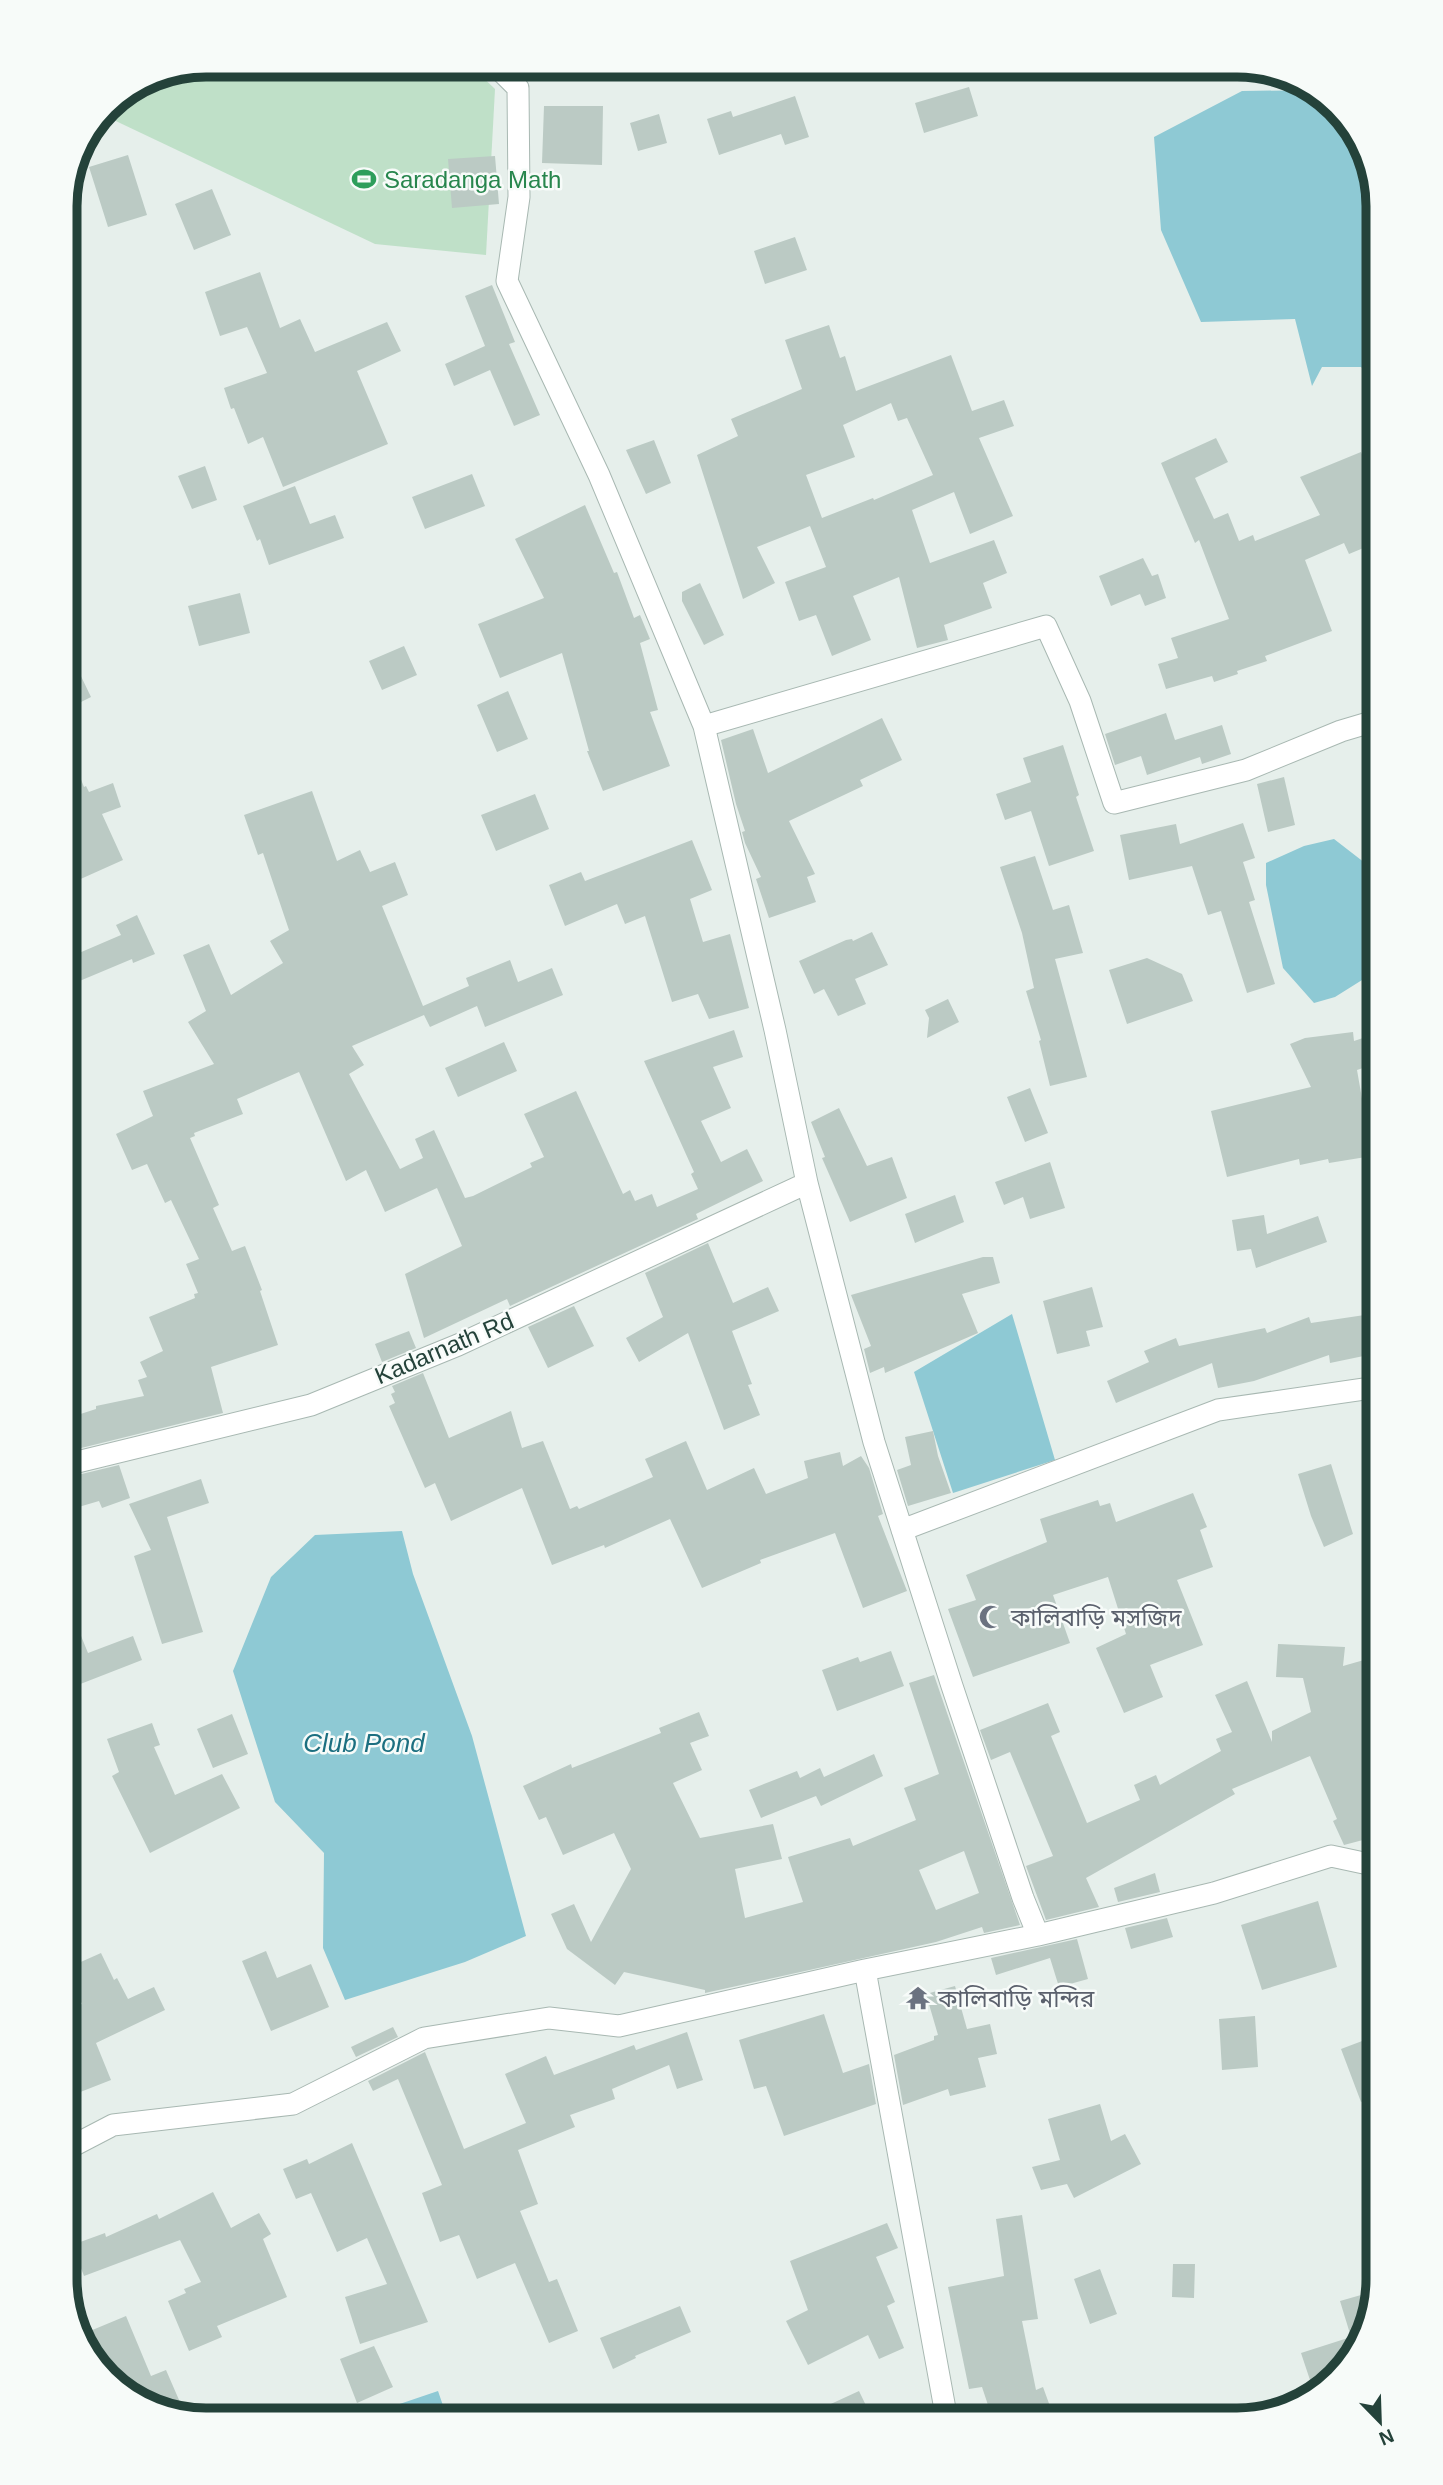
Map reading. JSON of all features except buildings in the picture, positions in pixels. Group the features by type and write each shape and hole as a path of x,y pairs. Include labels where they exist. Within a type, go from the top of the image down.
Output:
{"street":[{"path":"507,77 518,88 519,197 507,281 599,475 704,726 775,1030 807,1183 874,1442 1023,1898 1038,1935"},
{"path":"704,726 1046,625 1080,701 1114,803 1246,770 1366,724"},
{"name":"Kadarnath Rd","path":"77,1462 312,1405 458,1345 807,1183"},
{"path":"902,1530 1218,1410 1366,1389"},
{"path":"77,2144 113,2125 293,2104 424,2038 549,2018 619,2026 865,1969 1038,1935 1214,1893 1331,1856 1366,1864"},
{"path":"865,1969 945,2408"}],"green space":[{"name":"Saradanga Math","path":"197,77 482,77 495,89 486,255 375,244 111,119 141,94 173,81"}],"water":[{"path":"1294,90 1322,109 1334,121 1353,149 1362,173 1366,206 1366,371 1361,367 1322,367 1312,386 1295,319 1201,322 1161,230 1154,137 1242,91"},
{"path":"1334,839 1366,864 1366,978 1335,997 1314,1003 1283,968 1266,885 1266,863 1304,846"},
{"path":"1012,1314 1055,1460 953,1493 914,1372"},
{"name":"Club Pond","path":"402,1531 413,1574 472,1736 526,1936 465,1962 345,2000 323,1948 324,1853 275,1802 233,1671 271,1577 315,1535"},
{"path":"438,2391 444,2408 388,2408"}],"place":[{"name":"Saradanga Math","path":"364,179"},
{"name":"কালিবাড়ি মসজিদ","path":"991,1617"},
{"name":"কালিবাড়ি মন্দির","path":"918,1998"}]}
